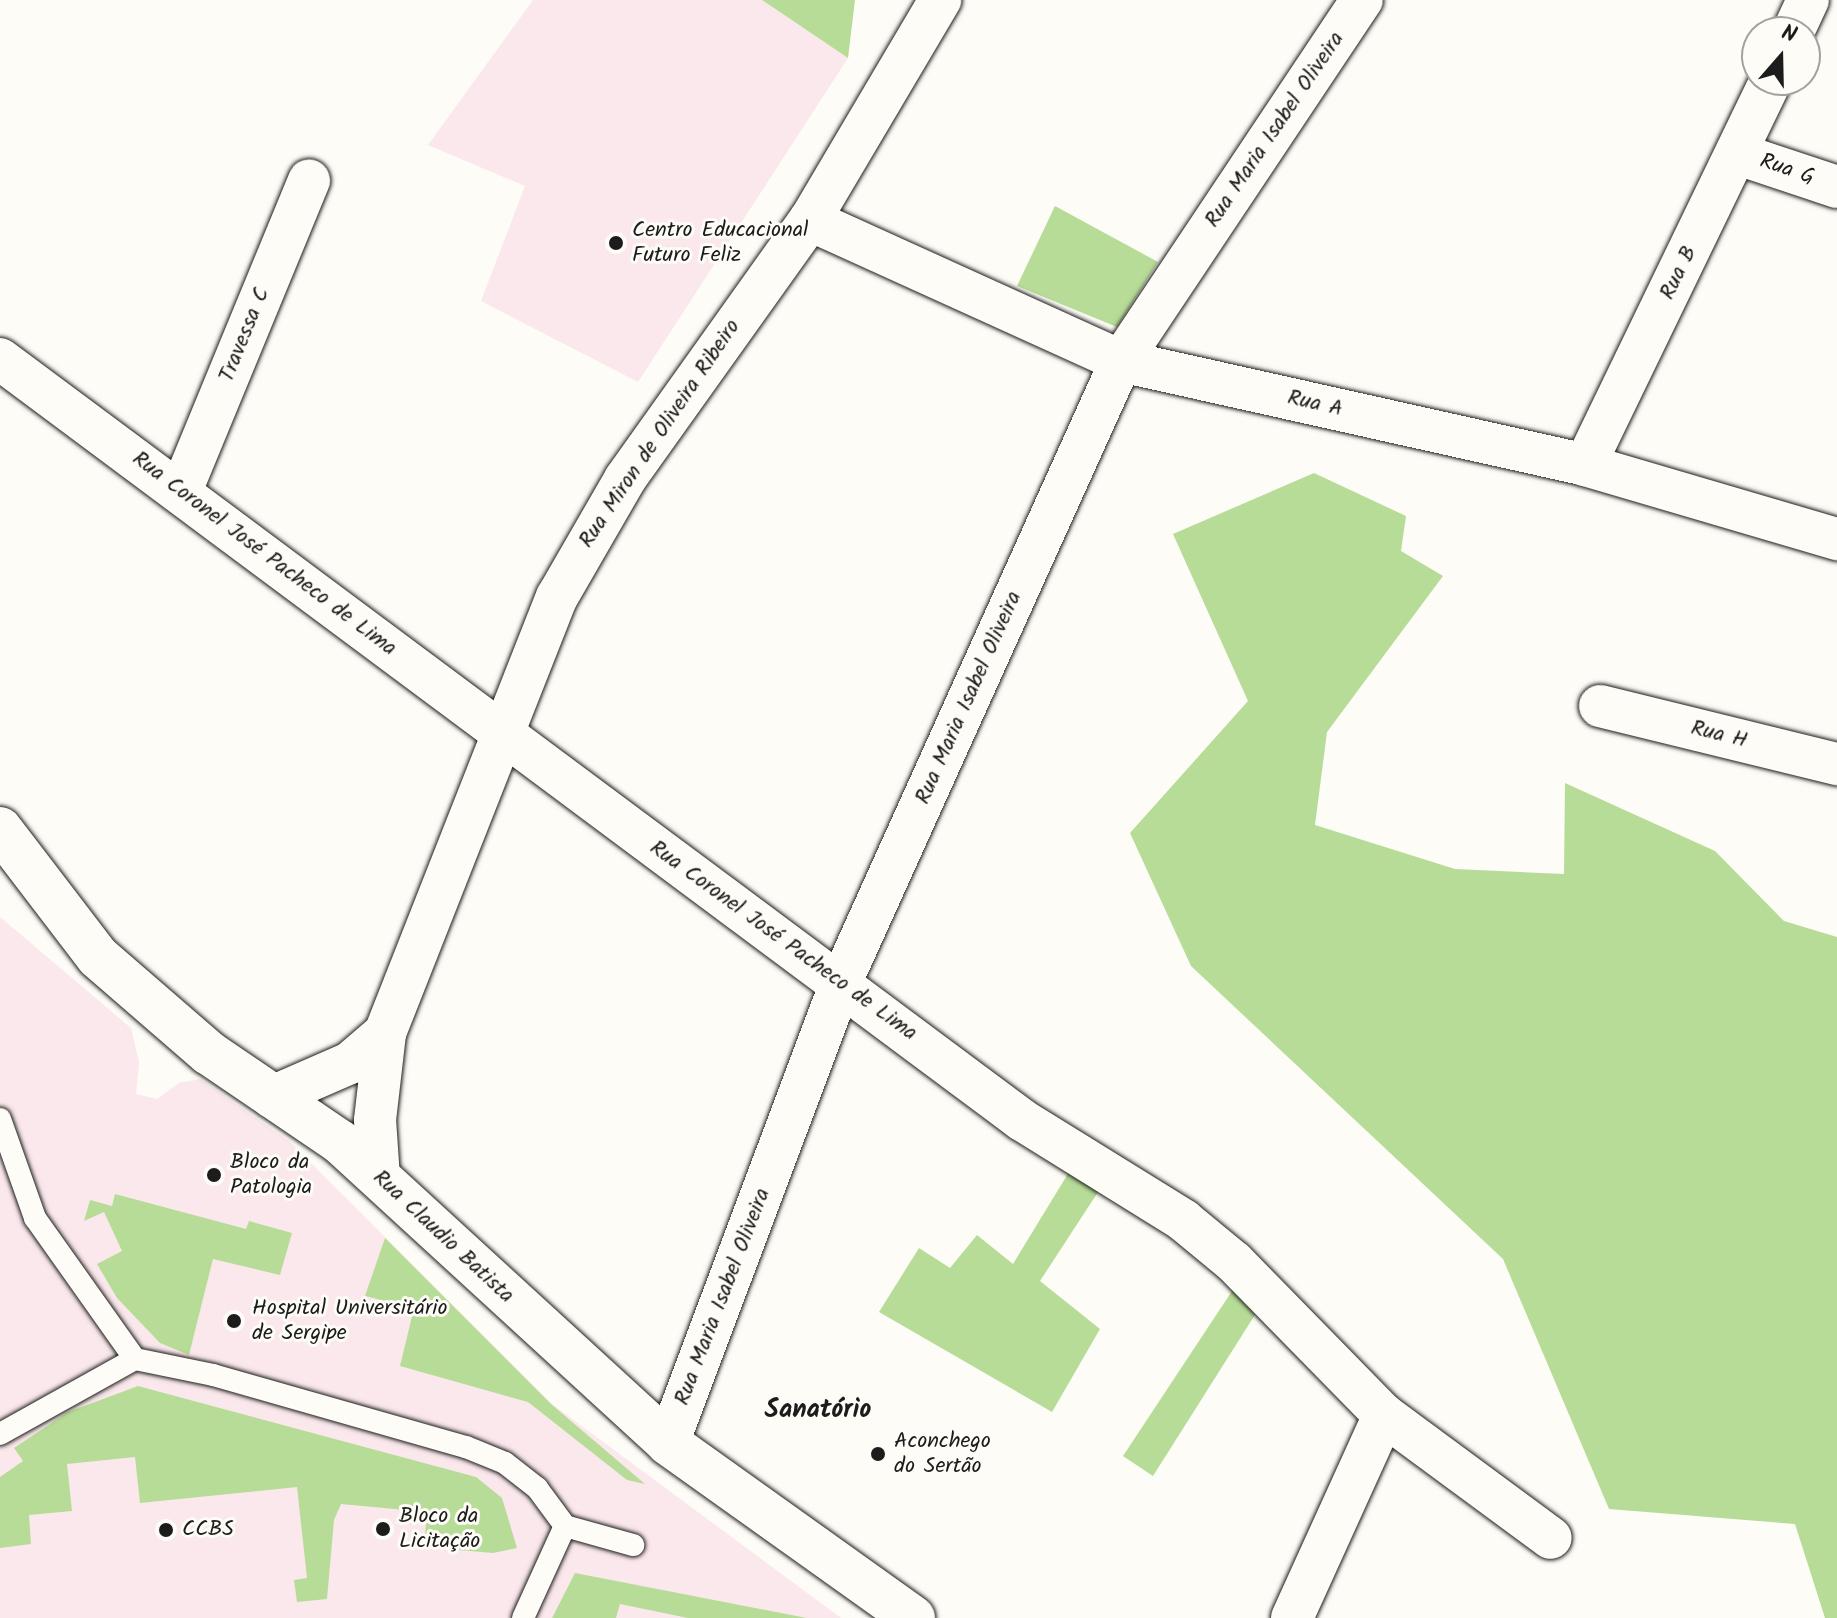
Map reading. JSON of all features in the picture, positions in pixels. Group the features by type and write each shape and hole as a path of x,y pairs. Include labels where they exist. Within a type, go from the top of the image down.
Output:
{"main road":[{"name":"Rua Claudio Batista","path":"0,829 98,957 209,1053 340,1142 668,1443 913,1618"}],"street":[{"name":"Rua Miron de Oliveira Ribeiro","path":"379,1178 375,1120 385,1033 501,733 585,540 810,220 940,0"},
{"name":"Rua Maria Isabel Oliveira","path":"668,1443 841,982 1121,361 1362,0"},
{"name":"Rua B","path":"1585,465 1764,96"},
{"name":"Rua G","path":"1738,154 1837,187"},
{"name":"Travessa C","path":"181,491 309,180"},
{"name":"Rua A","path":"810,220 1121,361 1585,465 1837,539"},
{"name":"Rua Coronel José Pacheco de Lima","path":"0,359 841,982 1022,1120 1211,1241 1384,1415 1551,1538"},
{"name":"Rua H","path":"1600,706 1837,764"},
{"name":"Rua Miron de Oliveira Ribeiro","path":"272,1097 350,1063 385,1033"},
{"path":"1292,1618 1384,1415"}],"lane":[{"path":"0,1119 35,1218 135,1359"},
{"path":"0,1434 135,1359 213,1375 466,1447 505,1463 537,1488 565,1526 633,1545"},
{"path":"523,1618 565,1526"}],"shaded area":[{"name":"Centro Educacional Futuro Feliz","path":"533,0 762,0 848,58 638,382 481,301 525,186 428,145"},
{"name":"Hospital Universitário de Sergipe","path":"0,917 131,1028 139,1062 136,1094 157,1099 179,1083 200,1079 289,1141 552,1404 841,1618 0,1618"}],"green space":[{"path":"762,0 855,0 848,58"},
{"path":"1055,206 1158,262 1117,327 1017,286"},
{"path":"1314,473 1406,516 1401,551 1443,576 1327,732 1315,825 1455,869 1564,874 1565,783 1715,851 1784,921 1837,937 1837,1618 1825,1618 1795,1524 1609,1509 1503,1259 1191,966 1130,833 1248,701 1173,534"},
{"path":"1069,1172 1100,1189 1040,1281 1100,1329 1052,1412 879,1312 919,1248 950,1268 977,1235 1013,1264"},
{"path":"115,1194 246,1229 249,1221 292,1233 280,1275 213,1259 189,1355 160,1343 117,1298 97,1264 122,1251 104,1212 84,1221 90,1200 112,1206"},
{"path":"385,1238 551,1404 645,1484 627,1480 528,1402 400,1366 414,1308 365,1296"},
{"path":"1236,1285 1258,1310 1153,1476 1123,1456"},
{"path":"138,1386 476,1477 502,1498 517,1548 493,1553 424,1547 427,1512 341,1504 334,1520 327,1599 297,1602 294,1580 307,1578 297,1487 140,1503 135,1457 67,1464 72,1511 29,1515 31,1544 0,1548 0,1477 23,1461 14,1448 68,1412"},
{"path":"575,1573 807,1618 688,1618 620,1604 616,1618 552,1618"}],"place":[{"name":"Centro Educacional Futuro Feliz","path":"616,243"},
{"name":"Bloco da Patologia","path":"214,1175"},
{"name":"Hospital Universitário de Sergipe","path":"234,1321"},
{"name":"Aconchego do Sertão","path":"878,1454"},
{"name":"Bloco da Licitação","path":"383,1529"},
{"name":"CCBS","path":"166,1530"}],"district":[{"name":"Sanatório","path":"818,1411"}]}
